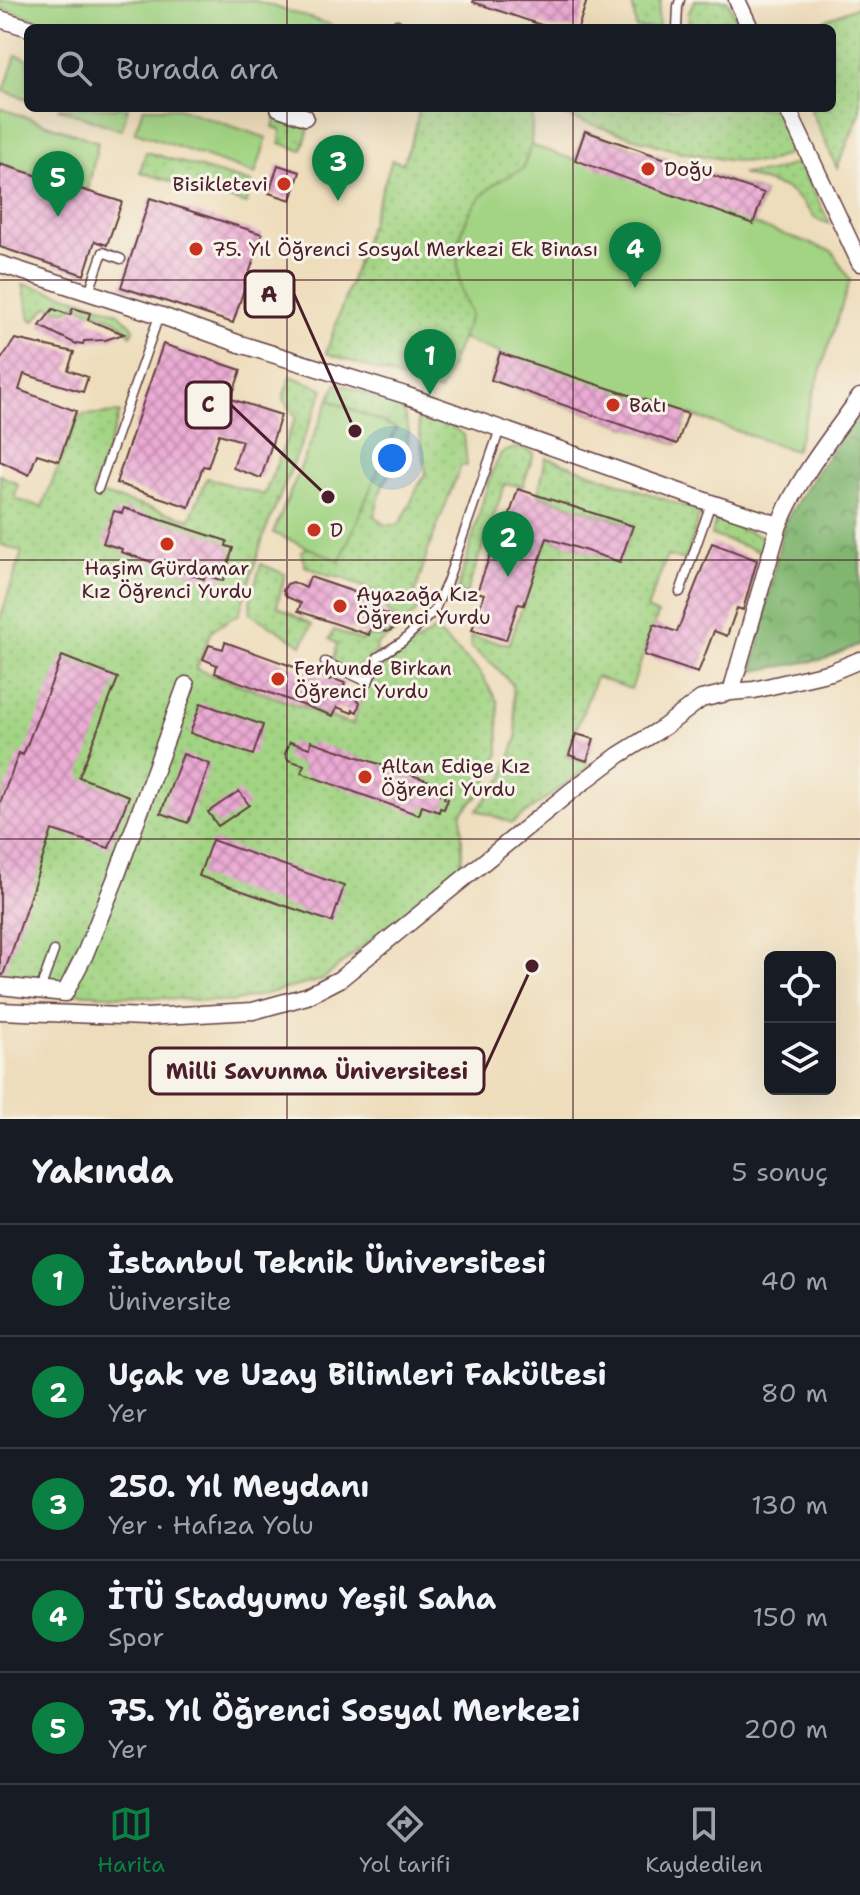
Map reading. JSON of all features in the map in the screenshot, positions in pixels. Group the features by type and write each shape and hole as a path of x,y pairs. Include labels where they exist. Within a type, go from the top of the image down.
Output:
{"street":[{"path":"737,0 748,24"},
{"path":"0,19 24,26"},
{"path":"291,112 305,117"},
{"path":"789,112 860,263"},
{"path":"0,264 405,395 779,525"},
{"path":"731,692 788,502 860,397"},
{"path":"0,1011 145,1017 229,1013 253,1011 307,996 340,979 570,792 701,699 831,672 860,660"},
{"path":"0,986 65,993 85,954 115,880 186,685"}],"lane":[{"path":"677,24 680,0"},
{"path":"89,292 103,252 121,259"},
{"path":"98,489 159,315"},
{"path":"325,662 368,682 378,657 403,641 434,611 500,429"},
{"path":"680,592 711,503"},
{"path":"40,991 54,951"}],"green space":[{"path":"0,0 253,0 329,24 50,24 0,8"},
{"path":"632,0 661,0 659,24 635,24"},
{"path":"695,0 727,0 738,24 688,24 689,12"},
{"path":"856,0 860,0 860,113 837,168 812,112 836,112 836,24 815,24 858,6"},
{"path":"16,55 24,58 24,98 4,91"},
{"path":"0,108 98,142 88,191 79,188 76,195 66,185 0,164"},
{"path":"69,112 127,112 121,130"},
{"path":"142,112 190,112 267,138 255,174 135,132"},
{"path":"418,112 533,112 531,145 523,169 498,182 482,197 464,228 459,244 459,280 471,314 440,392 326,353 392,160 403,163"},
{"path":"552,112 777,112 795,151 764,163 677,151"},
{"path":"276,117 309,128 302,151 280,143 281,130 273,127"},
{"path":"585,131 764,193 753,224 832,251 850,280 795,451 688,414 677,444 491,380 500,353 462,339 471,314 459,280 459,244 471,212 495,184 523,169 531,145 575,160"},
{"path":"146,152 252,183 246,204 140,172"},
{"path":"799,162 830,224 816,219 787,189 741,174 771,172"},
{"path":"23,284 119,313 134,328 131,335 117,320 75,305 66,311 48,306 34,321 30,319"},
{"path":"290,376 324,389 265,532 239,614 212,630 196,669 352,725 363,693 388,662 435,630 479,671 498,702 499,754 483,791 462,812 462,865 322,980 232,1002 0,989 0,619 22,552 0,544 0,475 18,484 15,499 42,507 79,415 120,413 92,492 190,519 207,478 264,495 296,417 283,399"},
{"path":"337,383 402,406 409,432 406,452 382,487 374,516 385,525 398,525 426,473 416,410 437,417 464,435 467,466 461,465 430,545 412,602 420,607 401,628 398,619 385,609 383,596 343,578 305,566 301,552 308,547 340,560 396,429 329,400"},
{"path":"329,400 396,428 340,561 273,533"},
{"path":"860,412 860,644 825,659 753,671 784,523"},
{"path":"518,447 534,453 523,486 505,484 465,597 458,589 489,479 501,453"},
{"path":"546,457 700,512 686,560 667,556 647,609 658,614 631,689 596,677 566,756 592,765 512,823 477,810 504,777 517,737 512,684 494,665 471,648 471,637 509,644 547,538 620,561 633,526 538,495"},
{"path":"716,520 766,538 762,552 711,535"},
{"path":"261,564 285,574 277,606 312,625 302,645 251,614 250,602"},
{"path":"334,630 362,641 366,636 380,637 396,632 376,645 377,651 354,670 332,663 337,644 329,639"}],"building":[{"path":"587,0 579,24 538,24 473,2"},
{"name":"Doğu","path":"585,131 764,193 753,224 575,160"},
{"path":"0,164 122,202 107,245 95,241 84,275 0,247"},
{"name":"Bisikletevi","path":"278,165 300,172 291,200 269,193"},
{"name":"75. Yıl Öğrenci Sosyal Merkezi Ek Binası","path":"150,198 262,234 233,323 121,287"},
{"path":"73,308 90,313 88,320 124,334 76,344 40,326 53,309 70,315"},
{"path":"15,339 74,352 68,370 88,377 83,392 24,374 19,390 76,411 59,461 37,454 29,475 0,461 0,361"},
{"path":"163,344 241,370 231,399 281,415 261,478 233,468 242,441 219,434 208,467 203,466 189,507 116,483"},
{"name":"Batı","path":"500,353 688,414 677,444 491,380"},
{"path":"518,489 633,526 620,562 547,538 524,605 518,604 506,640 472,630 484,594 477,592 502,521 507,523"},
{"name":"Haşim Gürdamar Kız Öğrenci Yurdu","path":"124,508 227,541 226,546 233,548 223,581 206,575 204,579 121,552 122,549 103,543 114,511 122,513"},
{"path":"712,543 757,560 743,610 737,608 727,636 714,631 698,673 644,655 654,624 677,632"},
{"name":"Ayazağa Kız Öğrenci Yurdu","path":"310,577 381,601 378,611 391,616 395,622 394,628 387,632 371,627 369,635 298,611 301,603 287,597 283,591 287,584 293,582 306,588"},
{"name":"Ferhunde Birkan Öğrenci Yurdu","path":"225,642 345,683 341,693 358,698 357,712 337,707 333,716 215,673 217,665 203,659 209,645 223,649"},
{"path":"62,656 118,678 79,777 129,796 109,848 52,830 13,948 3,975 0,975 0,803 19,753 23,755"},
{"path":"201,703 263,725 253,755 190,733"},
{"path":"576,734 594,739 587,761 569,755"},
{"name":"Altan Edige Kız Öğrenci Yurdu","path":"311,741 429,781 427,789 448,799 444,809 440,808 439,812 422,806 419,815 301,773 304,765 288,760 285,754 290,742 310,748"},
{"path":"183,754 210,764 188,823 161,813"},
{"path":"239,791 249,805 218,826 208,812"},
{"path":"212,840 344,886 332,922 199,876"}],"place":[{"name":"Doğu","path":"648,169"},
{"name":"Bisikletevi","path":"284,184"},
{"name":"250. Yıl Meydanı","path":"338,201"},
{"name":"75. Yıl Öğrenci Sosyal Merkezi","path":"58,217"},
{"name":"75. Yıl Öğrenci Sosyal Merkezi Ek Binası","path":"196,249"},
{"name":"İTÜ Stadyumu Yeşil Saha","path":"635,288"},
{"name":"İstanbul Teknik Üniversitesi","path":"430,395"},
{"name":"Batı","path":"613,405"},
{"name":"A","path":"355,431"},
{"name":"C","path":"328,497"},
{"name":"D","path":"314,530"},
{"name":"Haşim Gürdamar Kız Öğrenci Yurdu","path":"167,544"},
{"name":"Uçak ve Uzay Bilimleri Fakültesi","path":"508,577"},
{"name":"Ayazağa Kız Öğrenci Yurdu","path":"340,606"},
{"name":"Ferhunde Birkan Öğrenci Yurdu","path":"278,679"},
{"name":"Altan Edige Kız Öğrenci Yurdu","path":"365,777"},
{"name":"Milli Savunma Üniversitesi","path":"532,966"}]}
